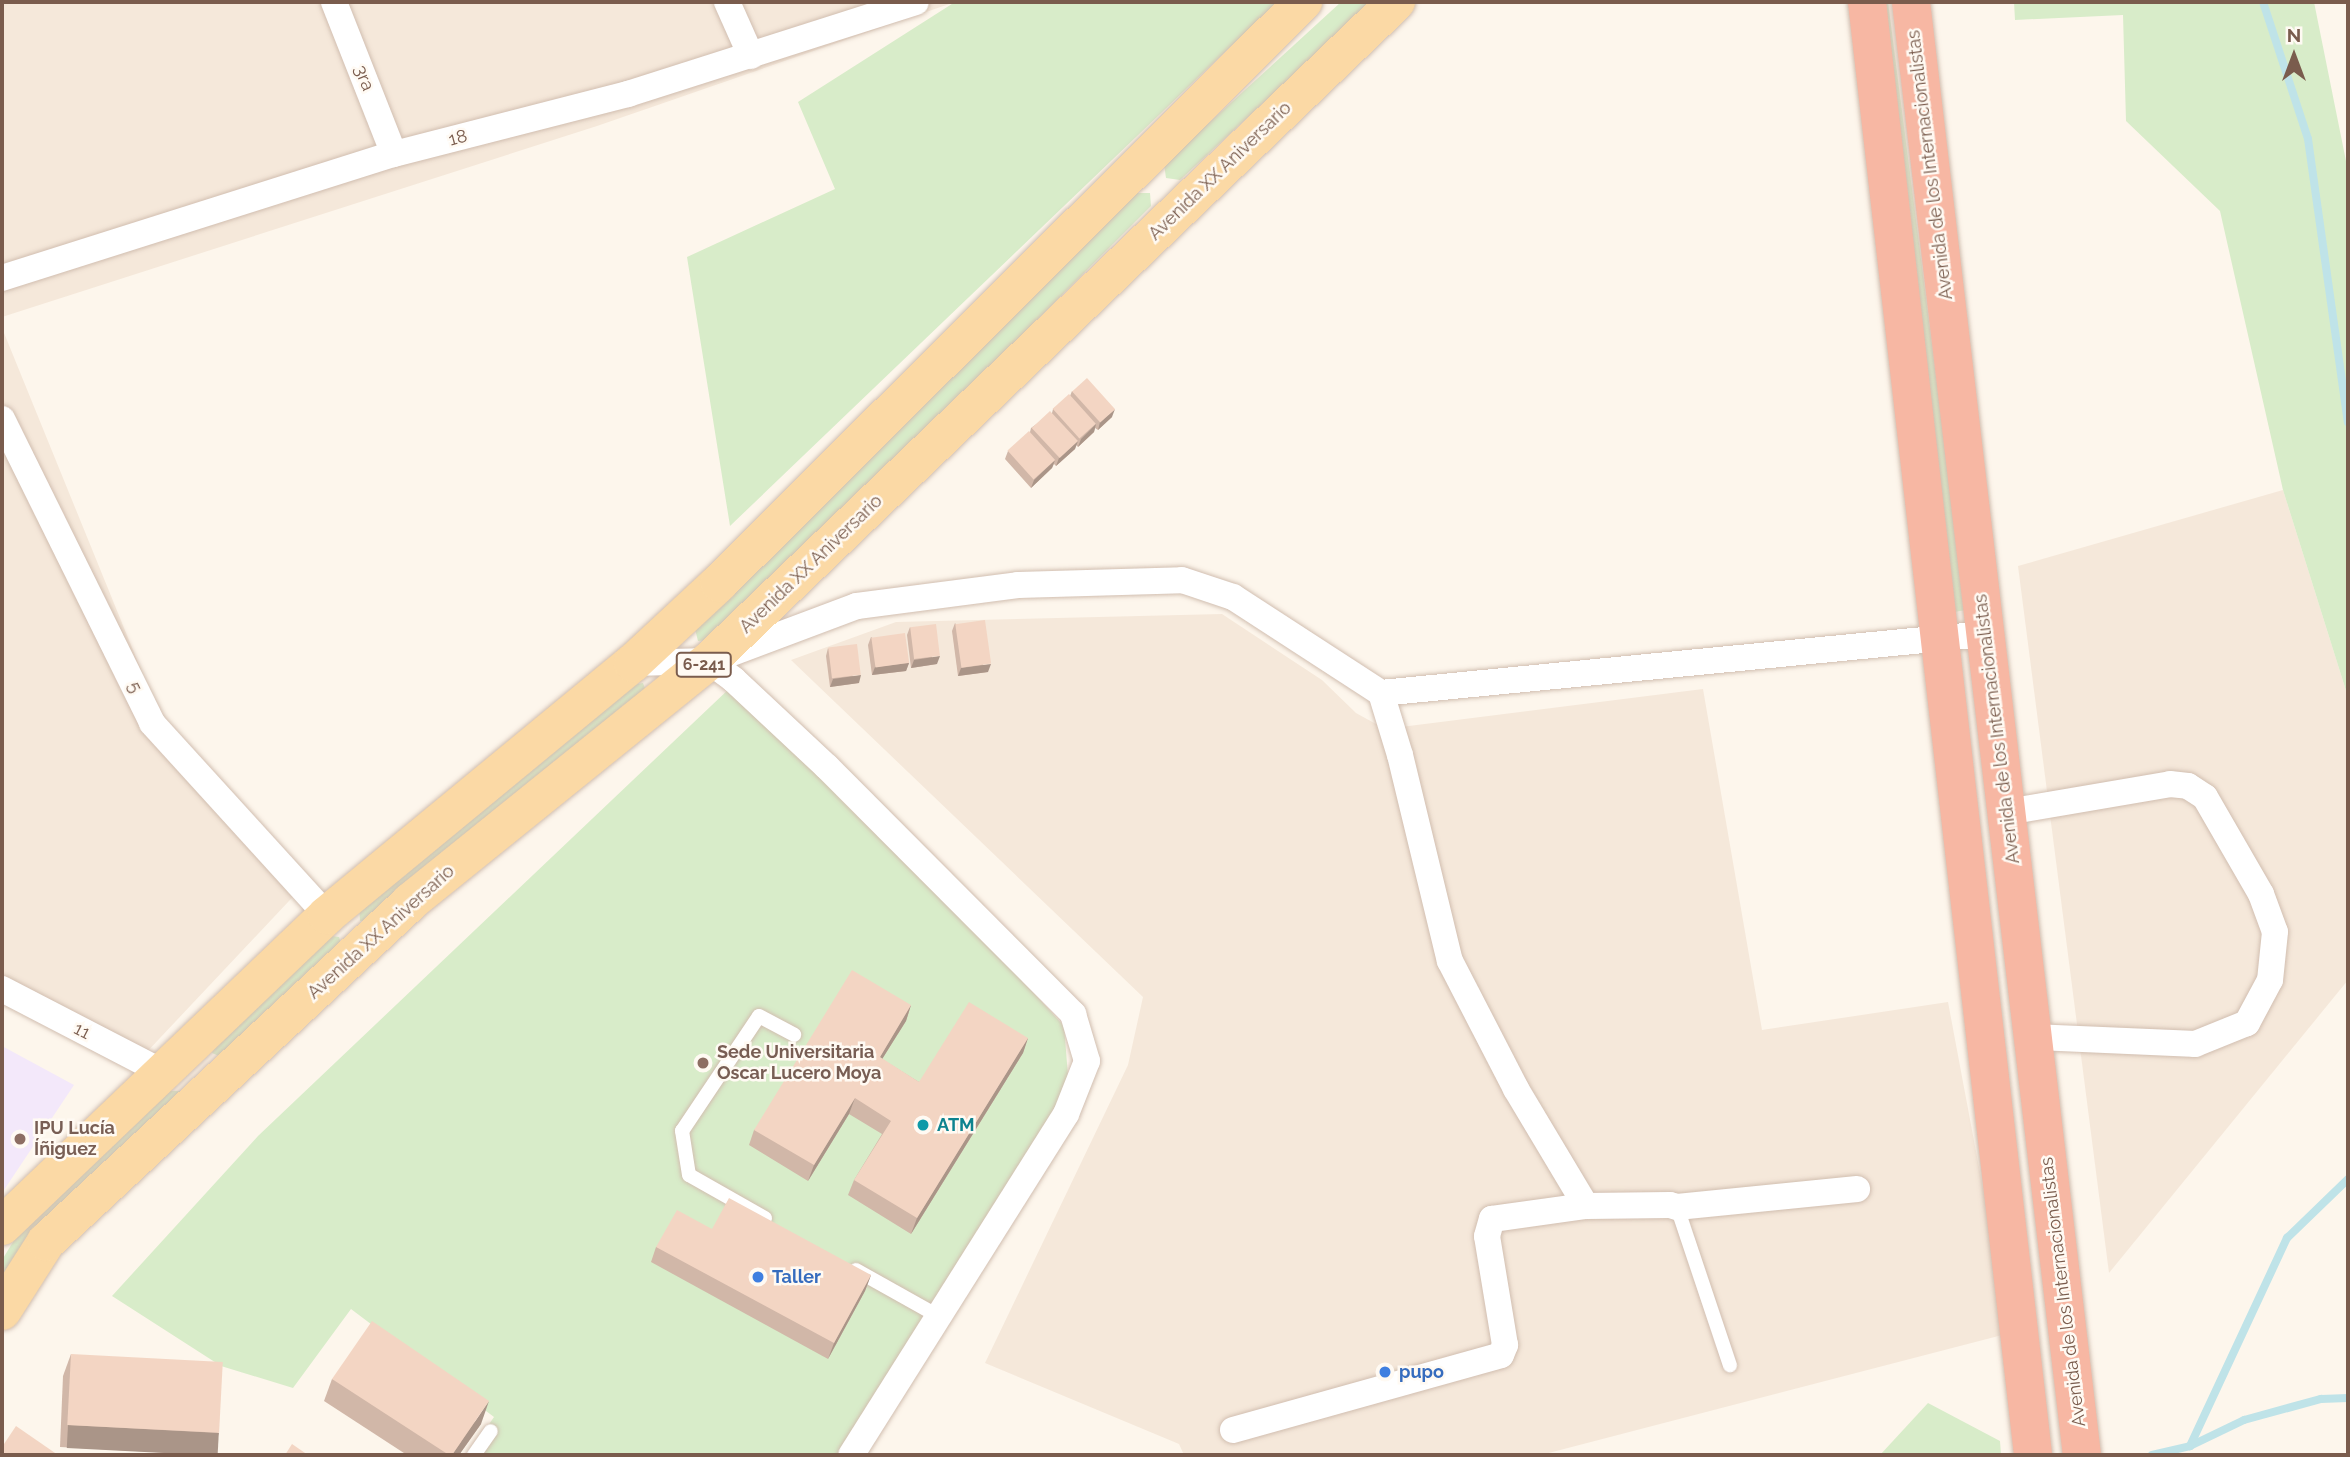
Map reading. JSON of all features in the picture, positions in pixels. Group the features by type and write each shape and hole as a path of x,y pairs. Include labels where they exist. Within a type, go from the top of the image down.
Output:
{"highway":[{"path":"1867,2 2032,1455"},
{"name":"Avenida de los Internacionalistas","path":"1911,2 2082,1455"}],"main road":[{"name":"6-241","path":"2,1226 327,915 633,663 719,583 1303,2"},
{"name":"Avenida XX Aniversario","path":"2,1311 46,1242 402,909 709,661 1396,2"}],"street":[{"name":"3ra","path":"334,2 394,154"},
{"path":"727,2 751,56"},
{"name":"18","path":"2,278 394,154 628,94 916,2"},
{"name":"5","path":"2,419 152,723 327,915"},
{"path":"633,663 709,661 857,606 1018,585 1182,580 1233,597 1381,693 1986,634"},
{"path":"709,661 734,680 827,767 1073,1014 1087,1061 1066,1114 851,1455"},
{"path":"1381,693 1400,755 1450,961 1516,1089 1586,1206"},
{"path":"2007,812 2170,784 2188,786 2205,797 2261,894 2275,932 2270,980 2247,1023 2195,1044 2033,1037"},
{"name":"11","path":"2,989 162,1072"},
{"path":"1233,1430 1501,1355 1505,1345 1487,1236 1488,1224 1492,1219 1586,1206 1670,1205 1677,1208 1857,1189"}],"lane":[{"path":"784,1229 689,1175 682,1131 759,1016 794,1035"},
{"path":"1677,1208 1730,1365"},
{"path":"843,1262 938,1317"},
{"path":"474,1455 491,1431"}],"shaded area":[{"path":"2,2 955,2 597,126 2,317"},
{"path":"2,328 157,709 304,885 144,1055 2,987"},
{"path":"2283,490 2348,697 2348,980 2109,1273 2018,566"},
{"path":"1222,614 1322,680 1356,713 1385,729 1703,689 1762,1030 1948,1002 2010,1333 1541,1455 1184,1455 1179,1444 985,1363 1128,1065 1143,997 791,660 896,622"},
{"name":"IPU Lucía Íñiguez","path":"2,1046 74,1085 2,1193"}],"green space":[{"path":"955,2 1277,2 730,526 687,257 835,189 798,102"},
{"path":"1341,2 1372,2 1180,180 1166,178 1164,164"},
{"path":"1878,2 1888,2 1966,610 1954,612"},
{"path":"2014,2 2314,2 2348,171 2348,697 2283,490 2220,211 2126,121 2123,15 2015,20"},
{"path":"1135,193 1150,193 1151,206 718,639 698,641 695,629"},
{"path":"643,683 647,694 376,920 360,921 359,905 625,686"},
{"name":"Sede Universitaria Oscar Lucero Moya","path":"731,687 1008,965 1064,1026 1069,1088 841,1455 468,1455 494,1417 351,1309 293,1388 221,1366 112,1296 258,1136"},
{"path":"324,935 339,937 343,950 226,1059 212,1053 218,1037"},
{"path":"167,1091 185,1091 2,1293 2,1260 16,1237"},
{"path":"1928,1403 2000,1441 2001,1455 1880,1455"}],"building":[{"path":"1087,378 1115,409 1100,423 1072,391"},
{"path":"1069,394 1096,424 1079,438 1053,409"},
{"path":"1050,411 1078,441 1060,458 1032,428"},
{"path":"1029,431 1055,460 1034,479 1007,450"},
{"path":"985,620 991,664 961,668 955,624"},
{"path":"936,624 940,656 914,659 910,627"},
{"path":"905,633 909,663 876,667 871,638"},
{"path":"857,644 861,675 832,678 828,648"},
{"path":"852,970 911,1005 880,1057 919,1082 969,1002 1028,1038 917,1218 854,1180 891,1121 855,1098 814,1165 754,1130"},
{"name":"Taller","path":"729,1198 871,1275 834,1343 656,1247 677,1210 712,1229"},
{"path":"372,1321 489,1401 452,1455 332,1379"},
{"path":"71,1354 223,1362 219,1433 67,1425"},
{"path":"16,1426 58,1455 2,1455 2,1447"},
{"path":"292,1444 308,1455 285,1455"}],"waterway":[{"path":"2263,2 2308,139 2348,422"},
{"path":"2152,1455 2190,1446 2287,1238 2348,1179"},
{"path":"2190,1446 2244,1420 2321,1399 2348,1398"}],"place":[{"name":"Sede Universitaria Oscar Lucero Moya","path":"703,1063"},
{"name":"ATM","path":"923,1125"},
{"name":"IPU Lucía Íñiguez","path":"20,1139"},
{"name":"Taller","path":"758,1277"},
{"name":"pupo","path":"1385,1372"}]}
